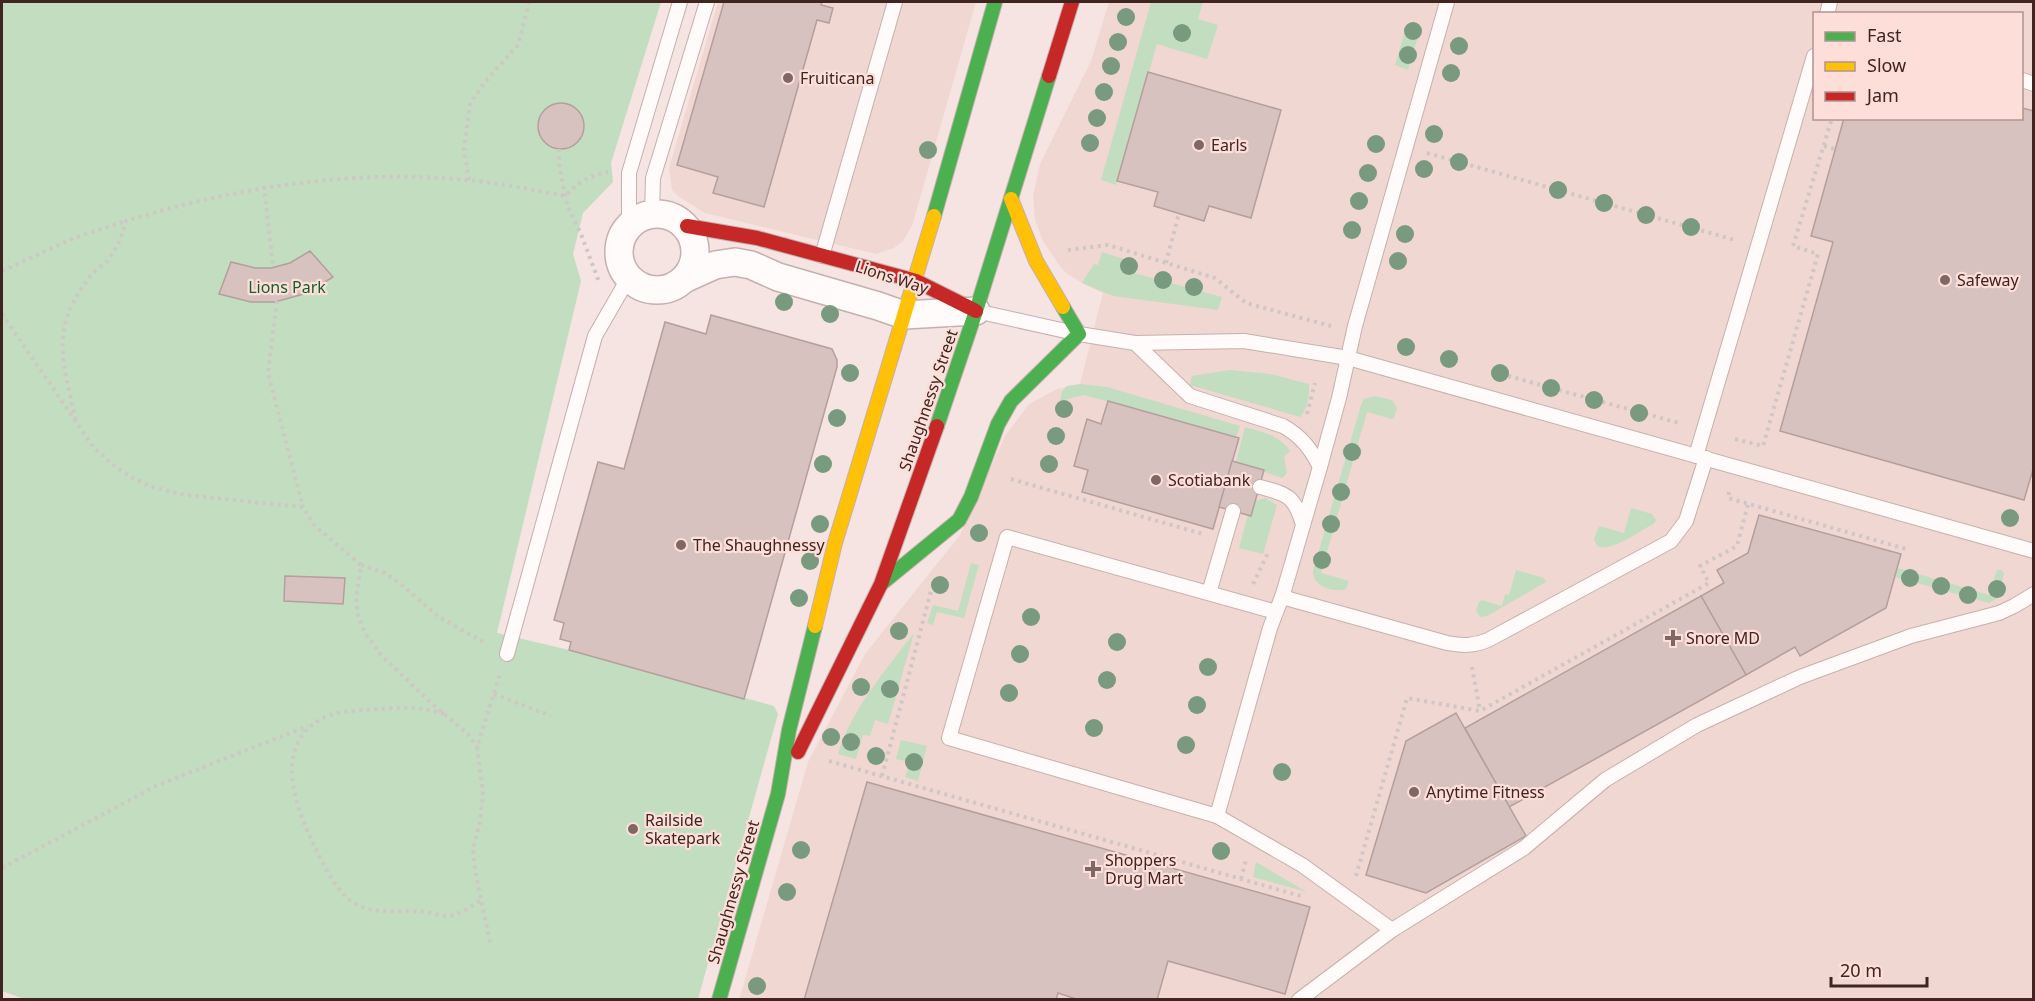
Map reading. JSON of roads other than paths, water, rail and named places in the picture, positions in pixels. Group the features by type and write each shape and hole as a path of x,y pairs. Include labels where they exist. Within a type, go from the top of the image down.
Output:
{"main road":[{"name":"Shaughnessy Street","path":"719,999 778,794 789,730 833,553 916,281 995,2"},
{"name":"Shaughnessy Street","path":"778,794 881,584 976,311 1072,2"},
{"path":"881,584 959,520 971,498 998,424 1011,401 1080,334 1036,261 1011,199"},
{"name":"Lions Way","path":"687,226 736,233 916,281 976,311"}],"street":[{"path":"659,214 671,216 687,226 695,243 696,255 686,278 664,289 651,289 639,285 629,277 622,266 619,254 621,241 641,220 659,214"},
{"name":"Lions Way","path":"686,278 715,265 735,261 778,277 904,315 976,311"}],"lane":[{"path":"641,220 630,173 680,2"},
{"path":"641,220 707,2"},
{"path":"822,256 895,2"},
{"path":"1217,816 1270,628 1282,597 1320,467 1355,326 1447,2"},
{"path":"1282,597 1447,643 1468,645 1488,640 1671,541 1686,520 1701,457 1813,63"},
{"path":"507,654 595,336 629,277"},
{"path":"976,311 1080,334 1135,343 1244,341 1348,358 2034,551"},
{"path":"1135,343 1190,396 1283,426 1294,432 1305,442 1320,467"},
{"path":"1260,487 1292,498 1299,509 1303,525"},
{"path":"1209,593 1233,511"},
{"path":"1276,612 1007,537 949,738 1217,816 1302,865 1392,930"},
{"path":"1299,999 1392,930 1524,848 1605,780 1697,725 1800,677 1911,636 1999,613 2034,594"}],"place":[{"name":"Fruiticana","path":"788,78"},
{"name":"Earls","path":"1199,145"},
{"name":"Safeway","path":"1945,280"},
{"name":"Scotiabank","path":"1156,480"},
{"name":"The Shaughnessy","path":"681,545"},
{"name":"Snore MD","path":"1673,638"},
{"name":"Anytime Fitness","path":"1414,792"},
{"name":"Railside Skatepark","path":"633,829"},
{"name":"Shoppers Drug Mart","path":"1093,869"}],"park label":[{"name":"Lions Park","path":"287,287"}]}
